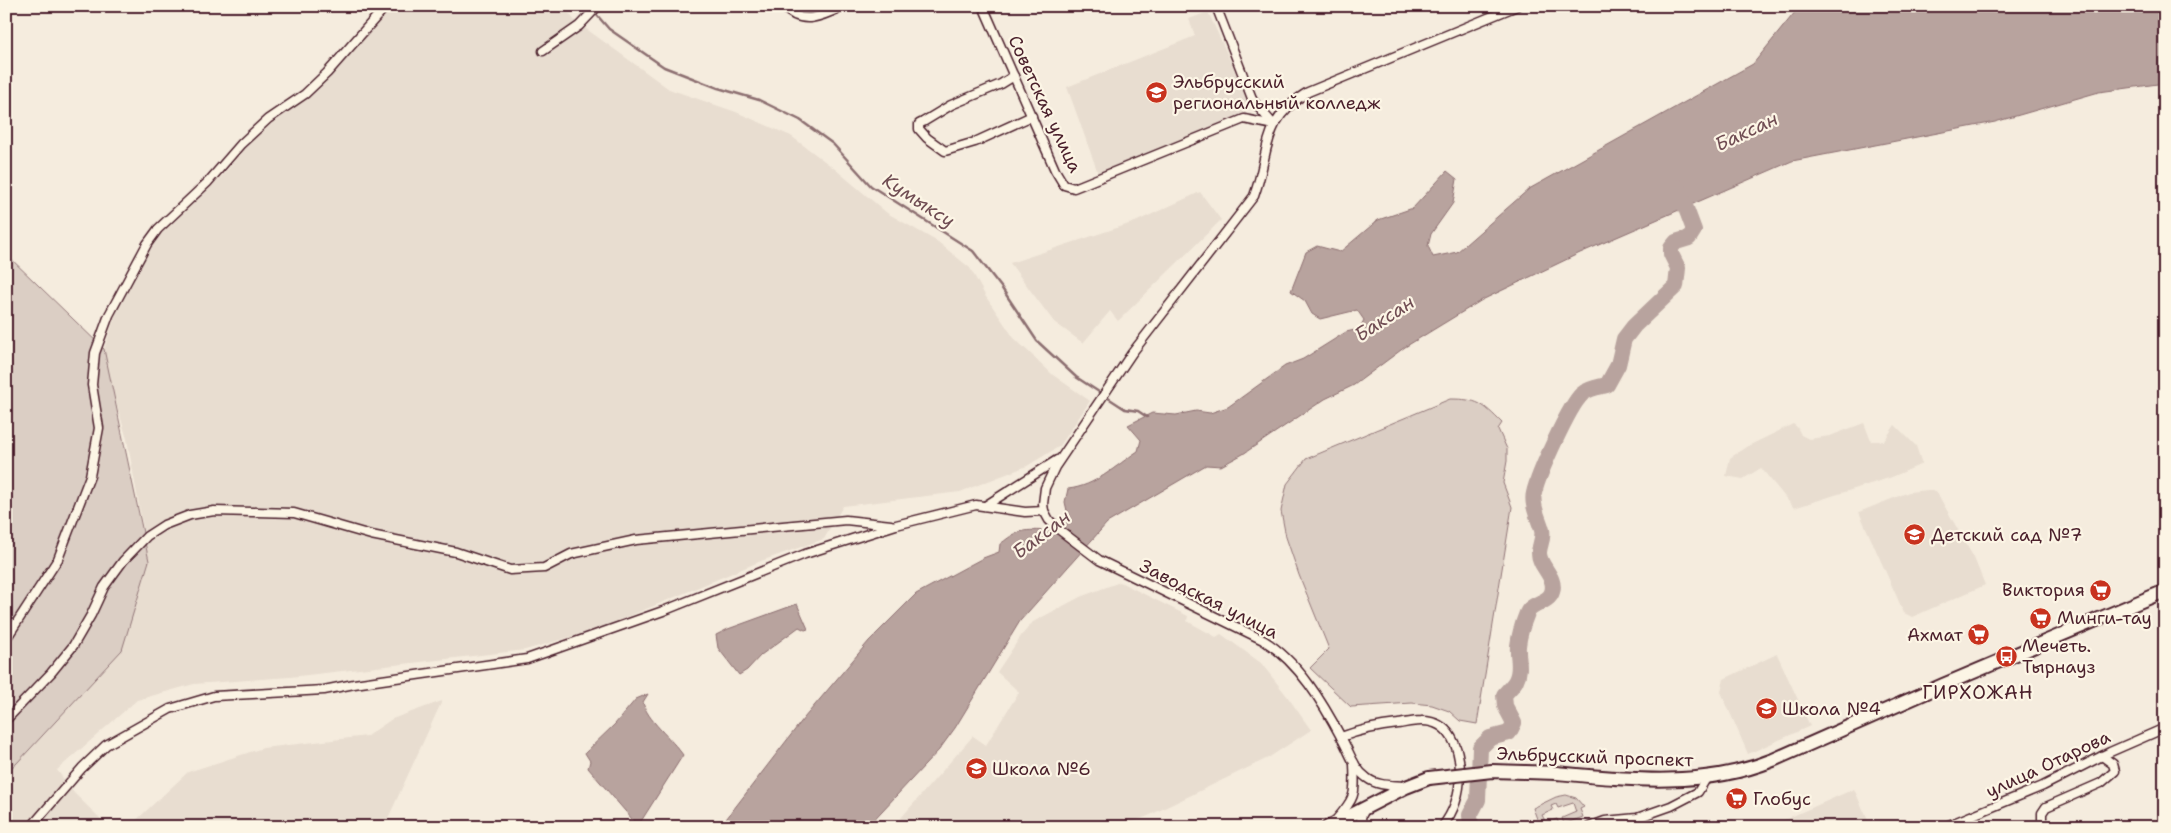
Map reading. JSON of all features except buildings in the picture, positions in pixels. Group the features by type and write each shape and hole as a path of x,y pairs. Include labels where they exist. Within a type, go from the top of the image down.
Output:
{"main road":[{"name":"Эльбрусский проспект","path":"1330,826 1366,806 1429,778 1492,771 1557,773 1650,780 1707,777 1738,772 1768,763 1951,682 2165,591"}],"street":[{"path":"6,639 58,559 90,476 99,428 92,385 95,353 109,315 148,244 158,229 208,182 241,144 268,120 305,94 327,73 386,6"},
{"path":"783,6 794,15 814,18 844,6"},
{"name":"Советская улица","path":"984,6 1064,185 1074,188 1244,119 1274,125"},
{"path":"1216,6 1253,100 1274,125"},
{"path":"31,827 82,768 106,745 170,709 214,696 324,690 527,659 663,611 805,554 896,525 957,508 985,506 1025,512 1044,511 1045,488 1061,457 1145,334 1254,196 1262,172 1269,134 1288,106 1308,92 1496,10 1517,6"},
{"path":"543,50 579,26 598,7"},
{"path":"1014,76 1001,84 951,106 919,124 919,128 927,138 944,151 975,142 1032,116"},
{"path":"985,506 1061,457"},
{"path":"6,720 51,673 73,646 91,615 104,587 123,561 147,536 164,525 190,515 214,510 294,513 372,535 456,552 510,570 544,568 571,554 636,540 846,520 896,525"},
{"name":"Заводская улица","path":"1044,511 1049,520 1086,552 1116,569 1270,644 1304,677 1341,737 1354,763"},
{"path":"1341,737 1367,729 1422,721 1434,723 1444,728 1457,748 1460,775 1455,803 1442,827"},
{"name":"улица Отарова","path":"1944,827 2043,786 2102,756 2165,728"},
{"path":"2042,827 2042,813 2046,808 2101,783 2116,771 2113,764 2102,756"},
{"path":"1354,763 1362,774 1373,782 1406,787"},
{"path":"1330,826 1353,797 1355,789 1354,763"},
{"path":"1589,827 1605,821 1623,823 1684,800 1698,792 1707,777"},
{"path":"1362,827 1361,818 1366,806"}],"shaded area":[{"path":"390,6 564,6 574,20 669,89 736,112 791,136 835,169 887,213 938,242 970,268 986,297 1014,338 1053,375 1090,401 1060,446 1027,466 960,492 843,506 824,539 761,561 596,630 525,650 290,677 194,684 137,700 57,770 74,793 108,826 6,827 6,771 16,764 149,561 127,439 107,373 104,349 120,301 156,239 221,177 253,139 334,73"},
{"name":"Эльбрусский региональный колледж","path":"1208,12 1247,97 1248,109 1244,114 1098,173 1067,87 1195,36 1189,19"},
{"path":"1200,192 1221,220 1118,321 1110,311 1083,343 1054,322 1010,263 1135,222"},
{"path":"6,254 104,349 149,561 122,650 16,764 6,771"},
{"path":"1450,399 1473,401 1484,407 1502,423 1498,429 1507,449 1503,483 1512,507 1477,724 1460,721 1449,711 1432,705 1412,703 1351,707 1310,668 1329,649 1299,575 1286,537 1281,511 1287,484 1306,459"},
{"path":"1864,423 1871,441 1884,441 1895,425 1916,446 1922,464 1892,477 1794,508 1761,468 1743,479 1726,476 1730,458 1746,447 1793,424 1801,435 1809,439 1830,436"},
{"name":"Детский сад №7","path":"1936,491 1974,558 1985,585 1912,617 1904,613 1859,512 1909,492"},
{"path":"1120,582 1188,616 1187,621 1216,637 1221,634 1261,663 1311,730 1268,758 1148,816 1120,827 893,827 973,736 986,745 1019,692 997,672 1021,636 1033,622 1080,597"},
{"name":"Школа №4","path":"1777,654 1810,726 1748,754 1721,692 1724,679"},
{"path":"442,701 384,827 132,827 131,825 188,772 263,748 367,736 392,719"},
{"path":"1854,789 1871,827 1768,827"},
{"path":"1566,795 1576,798 1584,807 1580,809 1583,817 1564,824 1562,818 1576,812 1573,803 1558,808 1556,804 1551,806 1553,810 1542,815 1546,823 1557,819 1560,827 1540,827 1533,808 1556,797"}],"water":[{"name":"Баксан","path":"1800,6 2165,6 2165,83 2099,92 1995,122 1792,161 1580,253 1482,300 1405,347 1354,385 1325,399 1243,454 1221,466 1206,465 1107,523 1020,621 955,728 939,750 867,827 720,827 804,718 869,641 916,594 983,558 999,552 1000,544 1015,534 1030,530 1049,530 1061,523 1068,515 1065,502 1068,489 1096,480 1138,451 1141,440 1128,425 1152,413 1176,415 1196,411 1210,413 1228,407 1285,366 1303,359 1346,332 1359,329 1364,320 1357,310 1320,319 1312,314 1305,301 1291,291 1306,252 1317,246 1340,252 1378,220 1413,208 1447,171 1457,179 1453,203 1431,234 1428,246 1433,257 1457,252 1529,189 1753,64"},
{"path":"797,604 808,629 805,630 799,627 761,655 747,670 739,675 718,648 716,635"},
{"path":"648,694 643,702 645,709 683,755 638,826 588,768 590,761 585,753 615,724 636,699"}],"waterway":[{"name":"Кумыксу","path":"589,6 609,29 664,67 718,88 759,100 800,120 833,144 871,186 973,251 1001,287 1037,341 1076,377 1125,409 1138,411 1147,417"},
{"path":"1471,827 1470,815 1478,800 1480,748 1490,738 1509,733 1514,723 1505,706 1504,695 1514,684 1518,676 1518,646 1521,630 1529,610 1547,599 1553,587 1540,558 1542,533 1533,498 1534,493 1555,441 1576,401 1588,390 1607,385 1618,365 1624,339 1634,326 1676,286 1678,268 1671,254 1671,248 1676,242 1689,238 1694,230 1678,187"}],"place":[{"name":"Эльбрусский региональный колледж","path":"1157,92"},
{"name":"Детский сад №7","path":"1915,535"},
{"name":"Виктория","path":"2101,590"},
{"name":"Минги-тау","path":"2041,618"},
{"name":"Ахмат","path":"1979,635"},
{"name":"Мечеть. Тырнауз","path":"2006,656"},
{"name":"Школа №4","path":"1766,709"},
{"name":"Школа №6","path":"976,769"},
{"name":"Глобус","path":"1737,799"}],"district":[{"name":"ГИРХОЖАН","path":"1978,692"}]}
